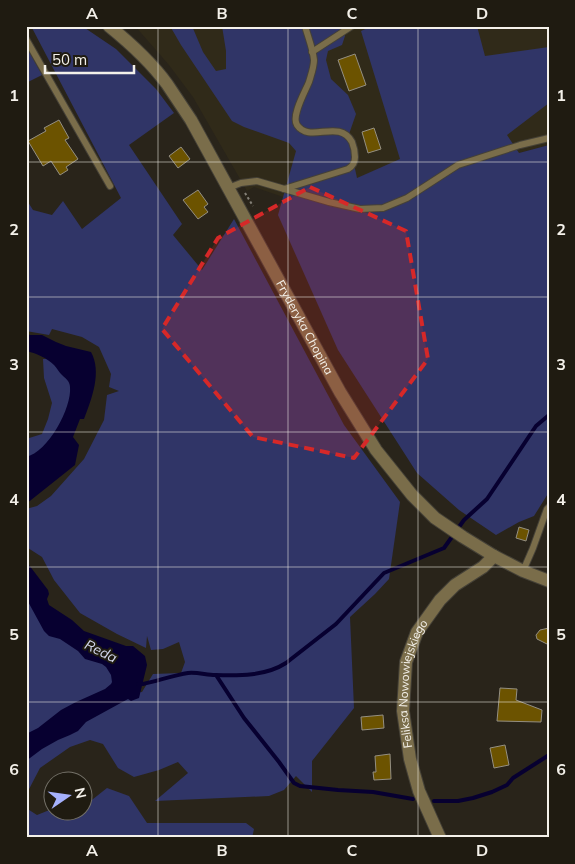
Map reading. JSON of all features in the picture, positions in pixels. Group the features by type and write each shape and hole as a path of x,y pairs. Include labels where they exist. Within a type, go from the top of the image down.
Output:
{"street":[{"name":"Fryderyka Chopina","path":"109,26 120,31 166,83 191,120 340,392 376,450 412,495 435,518 494,556 523,571 549,581"},
{"name":"Feliksa Nowowiejskiego","path":"440,838 419,791 410,759 403,711 406,662 417,632 440,600 455,585 483,567 494,556"}],"lane":[{"path":"284,189 348,169 352,167 354,162 354,146 346,134 331,130 308,132 300,129 296,124 295,116 313,70 314,60 305,26"},
{"path":"312,52 352,26"},
{"path":"26,39 110,186"},
{"path":"228,188 241,183 257,181 360,209 383,208 407,198 458,165 520,145 549,138"},
{"path":"523,571 549,507"}],"path":[{"path":"247,195 256,211"}],"highlighted area":[{"path":"310,187 406,231 428,359 354,458 253,437 162,329 218,238"}],"shaded area":[{"path":"31,26 82,26 116,49 156,89 174,113 129,145 182,224 173,235 202,270 234,219 344,425 400,502 389,579 350,617 354,708 312,761 312,792 296,776 284,790 269,796 155,801 188,773 178,762 134,777 118,768 103,744 90,740 70,747 40,768 26,795 26,592 112,665 123,693 142,692 153,674 181,673 185,662 179,642 163,649 151,650 147,636 146,648 80,613 54,580 42,557 26,548 26,509 37,506 51,496 84,459 104,420 107,395 119,391 109,387 111,374 99,347 82,337 52,329 49,335 26,331 26,199 33,210 52,215 63,201 82,229 121,198"},
{"path":"135,26 549,26 549,145 295,201 254,187 247,191 193,97 169,65"},
{"path":"170,26 192,26 203,52 216,71 226,69 226,51 222,26 342,26 345,36 342,45 328,51 326,60 331,79 348,95 356,114 348,137 357,178 400,159 361,31 372,26 477,26 485,56 549,47 549,103 507,135 519,153 549,145 549,492 534,516 496,535 459,510 417,473 338,350 278,215 296,151 289,143 232,121"},
{"path":"26,46 42,75 26,83"},
{"path":"60,358 89,383 26,483 26,439 42,434 52,403 44,378 43,359"},
{"path":"107,788 129,796 147,823 246,823 254,829 252,838 26,838 26,808 37,815 42,813 42,822 92,822 92,800"}],"water":[{"path":"26,333 42,335 66,346 91,352 96,368 96,376 93,394 84,419 80,419 73,437 79,445 75,465 26,504 26,457 42,447 57,428 67,406 70,396 70,385 51,362 26,351"},
{"name":"Reda","path":"26,561 48,590 47,599 49,605 72,620 84,631 126,646 133,646 145,656 147,665 139,698 131,701 128,699 86,722 78,731 42,749 26,761 26,734 38,728 61,710 105,689 112,682 111,675 102,664 85,659 78,651 60,639 49,636 44,631 26,598"}],"building":[{"path":"355,54 366,85 349,91 338,60"},
{"path":"59,120 69,138 65,140 78,159 66,167 68,170 60,175 51,161 43,166 28,141 46,131 44,128"},
{"path":"374,128 381,149 368,153 362,132"},
{"path":"181,147 190,159 178,168 169,156"},
{"path":"198,190 208,204 204,207 208,212 198,219 183,200"},
{"path":"519,527 529,530 526,541 516,538"},
{"path":"549,628 549,645 537,639 536,635 540,630"},
{"path":"500,688 517,689 516,700 542,710 541,722 497,721"},
{"path":"383,715 384,728 362,730 361,717"},
{"path":"505,745 509,765 494,768 490,748"},
{"path":"390,754 391,779 374,780 373,772 376,772 375,756"}],"waterway":[{"path":"138,684 188,673 212,675 261,673 286,663 336,624 384,573 444,548 464,520 487,499 536,426 549,415"},
{"path":"216,675 244,718 294,783 300,786 373,792 413,799"},
{"path":"434,801 458,801 492,792 507,785 513,778 549,755"}]}
